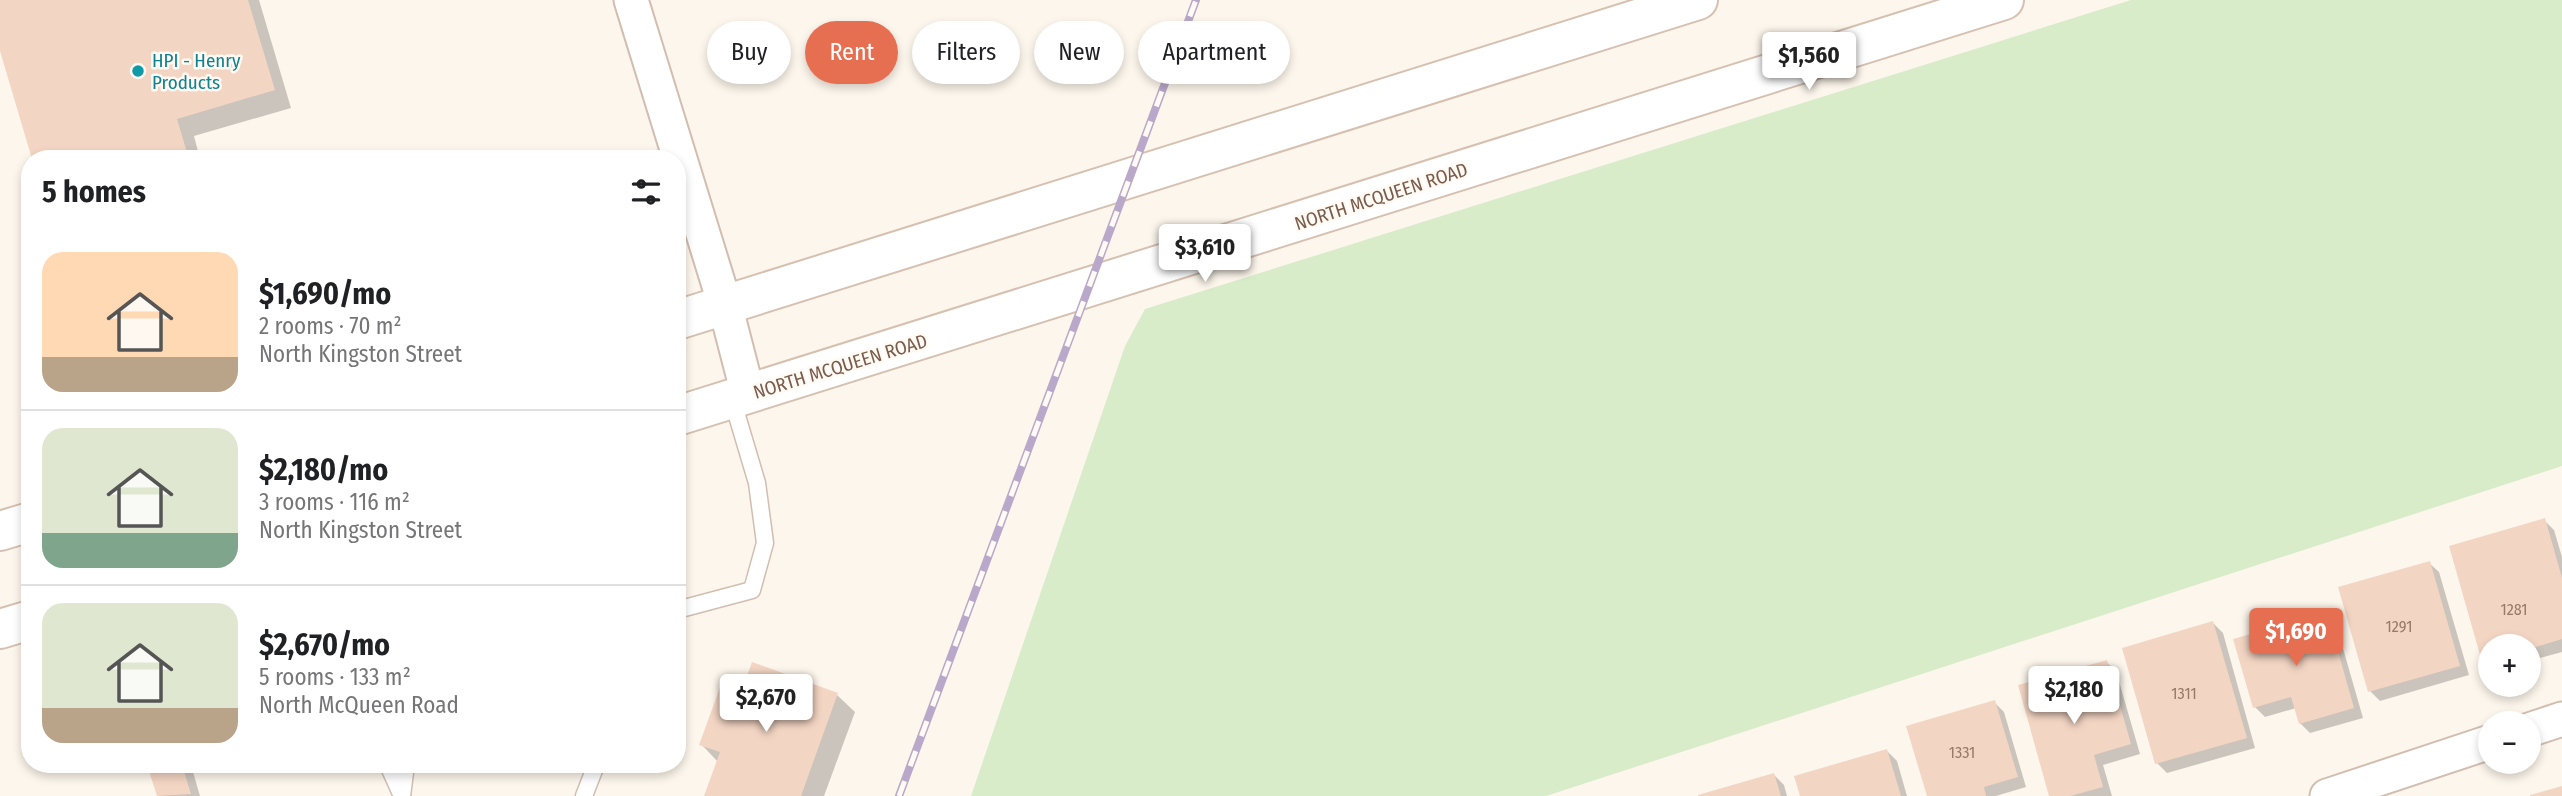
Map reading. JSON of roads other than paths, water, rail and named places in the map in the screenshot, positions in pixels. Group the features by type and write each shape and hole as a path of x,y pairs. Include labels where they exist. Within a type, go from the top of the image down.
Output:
{"main road":[{"path":"686,317 1698,0"},
{"name":"NORTH MCQUEEN ROAD","path":"686,413 1957,7 2004,0"},
{"path":"0,531 21,525"},
{"path":"0,629 21,623"}],"street":[{"path":"631,0 677,150"},
{"path":"686,178 725,305 740,396"},
{"path":"2541,726 2562,719"},
{"path":"2327,796 2478,746"}],"lane":[{"path":"686,608 752,590 765,543 757,483 740,396"},
{"path":"392,773 402,796"},
{"path":"402,796 405,773"},
{"path":"584,796 593,773"}],"railway":[{"path":"899,796 1196,0"}],"place":[{"name":"HPI - Henry Products","path":"138,71"}]}
